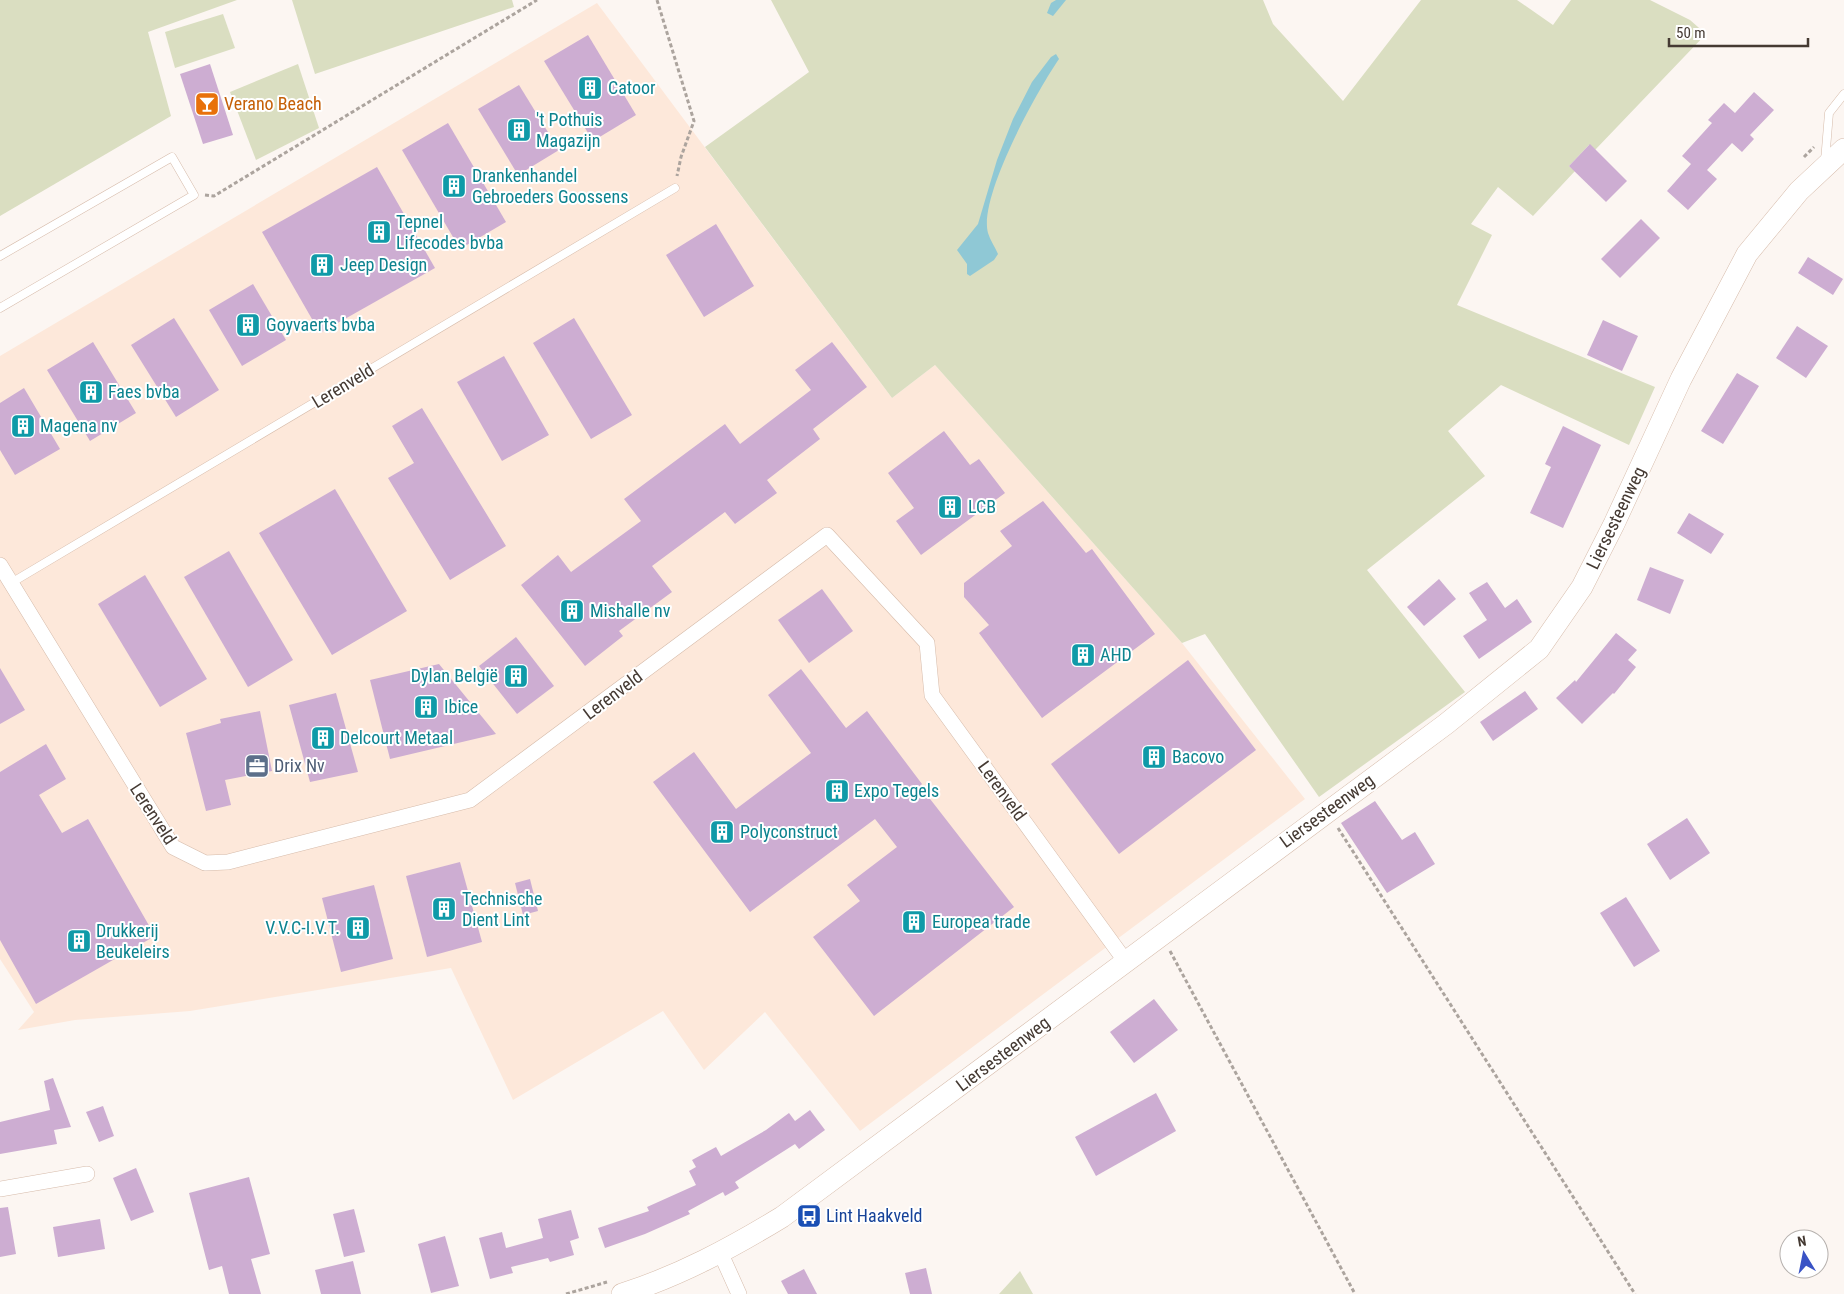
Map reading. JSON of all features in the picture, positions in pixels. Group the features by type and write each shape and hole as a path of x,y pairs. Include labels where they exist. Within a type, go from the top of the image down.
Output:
{"street":[{"name":"Liersesteenweg","path":"622,1294 648,1286 721,1254 782,1217 1126,962 1327,810 1446,724 1539,649 1582,587 1614,524 1681,379 1747,254 1800,191 1844,150"},
{"name":"Lerenveld","path":"0,565 173,847 205,863 228,862 470,800 827,535 927,643 932,695 1126,962"},
{"path":"0,1190 87,1174"},
{"path":"721,1254 739,1294"}],"lane":[{"path":"1825,166 1829,113 1844,94"},
{"path":"0,256 172,157 194,195 0,308"},
{"name":"Lerenveld","path":"11,583 675,188"}],"path":[{"path":"194,195 214,196 537,0"},
{"path":"657,0 694,121 681,157 675,188"},
{"path":"1802,159 1827,137"},
{"path":"1327,810 1635,1294"},
{"path":"1158,938 1171,953 1355,1294"}],"shaded area":[{"path":"597,3 892,398 935,365 1182,643 1305,799 860,1131 765,1012 704,1070 663,1011 513,1100 451,968 190,1011 75,1020 18,1030 34,1012 0,959 0,356"}],"green space":[{"path":"0,0 237,0 148,32 171,116 0,216"},
{"path":"292,0 512,0 514,7 315,74"},
{"path":"771,0 1263,0 1273,24 1343,101 1421,0 1517,0 1553,25 1571,0 1650,0 1690,20 1706,34 1595,150 1589,145 1569,166 1575,171 1533,216 1498,187 1471,224 1492,235 1457,305 1655,387 1629,445 1501,385 1448,431 1485,476 1367,570 1465,692 1319,797 1205,634 1182,643 935,365 892,398 705,147 809,72"},
{"path":"223,14 235,48 175,68 165,32"},
{"path":"298,64 319,128 256,160 230,92"},
{"path":"1020,1271 1033,1294 999,1294"}],"water":[{"path":"1056,0 1066,0 1053,16 1047,13 1051,3"},
{"path":"1056,54 1059,59 1012,144 992,195 987,216 988,233 998,254 994,260 970,276 967,274 967,264 957,250 978,224 997,160 1013,119 1032,82 1051,57"}],"building":[{"name":"Catoor","path":"588,35 636,115 593,141 544,61"},
{"name":"Verano Beach","path":"210,64 233,135 203,144 180,74"},
{"name":"'t Pothuis Magazijn","path":"519,85 559,150 518,175 478,109"},
{"path":"1754,92 1774,110 1750,135 1754,139 1742,152 1732,143 1707,170 1717,179 1688,210 1667,191 1691,164 1682,156 1712,123 1708,120 1724,103 1735,113"},
{"name":"Drankenhandel Gebroeders Goossens","path":"448,123 506,222 460,249 402,150"},
{"path":"1590,144 1627,181 1606,202 1569,166"},
{"path":"377,167 435,268 320,333 262,232"},
{"path":"1641,219 1660,238 1620,278 1601,259"},
{"path":"716,224 754,286 704,317 666,255"},
{"path":"1808,257 1843,279 1833,295 1798,273"},
{"name":"Goyvaerts bvba","path":"253,284 286,340 242,366 209,310"},
{"path":"174,318 219,390 176,417 131,345"},
{"path":"574,318 632,415 591,439 533,343"},
{"path":"1603,320 1638,336 1622,371 1587,355"},
{"path":"1797,326 1828,346 1806,378 1776,358"},
{"name":"Faes bvba","path":"93,342 136,413 90,441 47,370"},
{"path":"832,342 867,387 813,429 820,439 767,480 777,493 735,524 725,512 652,566 672,592 619,631 623,636 585,666 521,585 558,555 571,572 641,521 624,499 725,424 740,444 811,390 795,370"},
{"path":"504,356 549,435 502,461 457,382"},
{"path":"1737,373 1759,386 1723,444 1701,431"},
{"name":"Magena nv","path":"24,388 60,449 15,475 0,450 0,403"},
{"path":"422,408 506,546 450,580 388,478 414,463 392,426"},
{"path":"1563,426 1601,445 1563,528 1530,513 1551,467 1545,464"},
{"path":"944,431 970,465 979,459 1005,493 921,555 896,521 914,508 888,473"},
{"path":"335,489 407,611 332,655 259,533"},
{"path":"1043,501 1086,553 1092,549 1155,634 1042,718 979,633 989,625 964,597 964,583 1012,546 1000,531"},
{"path":"1689,513 1724,534 1711,554 1677,533"},
{"path":"229,551 293,660 248,687 184,577"},
{"path":"1650,567 1684,580 1670,614 1637,600"},
{"path":"145,575 207,679 160,707 98,604"},
{"path":"1439,579 1456,599 1424,626 1407,607"},
{"path":"1487,582 1505,608 1517,599 1532,622 1479,659 1463,636 1487,620 1469,593"},
{"path":"822,589 853,631 809,663 778,620"},
{"path":"1616,633 1637,650 1628,660 1636,667 1614,694 1582,724 1556,698 1575,680 1576,682"},
{"name":"Dylan België","path":"516,637 554,686 517,714 479,666"},
{"name":"Bacovo","path":"1188,660 1256,750 1119,854 1051,764"},
{"name":"Ibice","path":"439,664 496,734 390,759 370,680"},
{"path":"0,668 25,710 0,724"},
{"path":"801,669 846,728 867,711 922,784 920,786 1014,907 874,1016 813,937 860,901 847,885 897,847 875,819 750,912 653,782 694,752 736,809 811,753 768,695"},
{"path":"1525,691 1538,709 1493,741 1480,722"},
{"name":"Delcourt Metaal","path":"336,693 358,772 310,782 289,705"},
{"path":"260,711 272,771 225,780 231,805 206,811 186,733 221,723 220,719"},
{"path":"46,744 66,779 39,795 62,833 88,819 155,936 36,1004 0,940 0,772"},
{"path":"1375,801 1402,840 1415,832 1435,864 1387,893 1341,823"},
{"path":"1687,818 1710,853 1670,880 1647,844"},
{"name":"Technische Dient Lint","path":"460,862 482,942 427,957 406,876"},
{"path":"530,879 538,911 523,915 515,883"},
{"name":"V.V.C-I.V.T.","path":"374,885 393,959 341,972 322,898"},
{"path":"1626,897 1660,951 1634,967 1600,913"},
{"path":"1154,999 1178,1030 1134,1063 1110,1032"},
{"path":"53,1078 71,1127 54,1130 57,1144 0,1154 0,1122 50,1110 44,1081"},
{"path":"1156,1093 1176,1131 1096,1176 1075,1137"},
{"path":"103,1106 114,1136 99,1142 86,1112"},
{"path":"810,1110 825,1130 799,1149 795,1144 735,1182 739,1188 725,1196 723,1192 688,1211 690,1214 645,1234 605,1248 598,1228 649,1211 647,1207 696,1185 689,1171 696,1167 692,1160 716,1147 721,1156 766,1130 789,1113 795,1121"},
{"path":"136,1168 154,1212 131,1221 113,1178"},
{"path":"249,1177 270,1254 251,1259 261,1294 229,1294 222,1266 209,1270 189,1193"},
{"path":"8,1207 16,1254 0,1257 0,1208"},
{"path":"354,1209 365,1252 344,1257 333,1214"},
{"path":"571,1210 579,1238 570,1241 574,1255 550,1262 548,1258 511,1267 513,1273 490,1279 479,1238 502,1232 506,1248 543,1238 538,1219"},
{"path":"100,1219 105,1249 58,1257 53,1227"},
{"path":"445,1236 459,1286 431,1293 418,1244"},
{"path":"353,1261 361,1294 321,1294 315,1270"},
{"path":"926,1268 932,1294 910,1294 905,1273"},
{"path":"804,1269 817,1294 788,1294 781,1281"}],"place":[{"name":"Catoor","path":"590,88"},
{"name":"Verano Beach","path":"207,104"},
{"name":"'t Pothuis Magazijn","path":"519,130"},
{"name":"Drankenhandel Gebroeders Goossens","path":"454,186"},
{"name":"Tepnel Lifecodes bvba","path":"379,232"},
{"name":"Jeep Design","path":"322,265"},
{"name":"Goyvaerts bvba","path":"248,325"},
{"name":"Faes bvba","path":"91,392"},
{"name":"Magena nv","path":"23,426"},
{"name":"LCB","path":"950,507"},
{"name":"Mishalle nv","path":"572,611"},
{"name":"AHD","path":"1083,655"},
{"name":"Dylan België","path":"516,676"},
{"name":"Ibice","path":"426,707"},
{"name":"Delcourt Metaal","path":"323,738"},
{"name":"Bacovo","path":"1154,757"},
{"name":"Drix Nv","path":"257,766"},
{"name":"Expo Tegels","path":"837,791"},
{"name":"Polyconstruct","path":"722,832"},
{"name":"Technische Dient Lint","path":"444,909"},
{"name":"Europea trade","path":"914,922"},
{"name":"V.V.C-I.V.T.","path":"358,928"},
{"name":"Drukkerij Beukeleirs","path":"79,941"},
{"name":"Lint Haakveld","path":"809,1216"}]}
